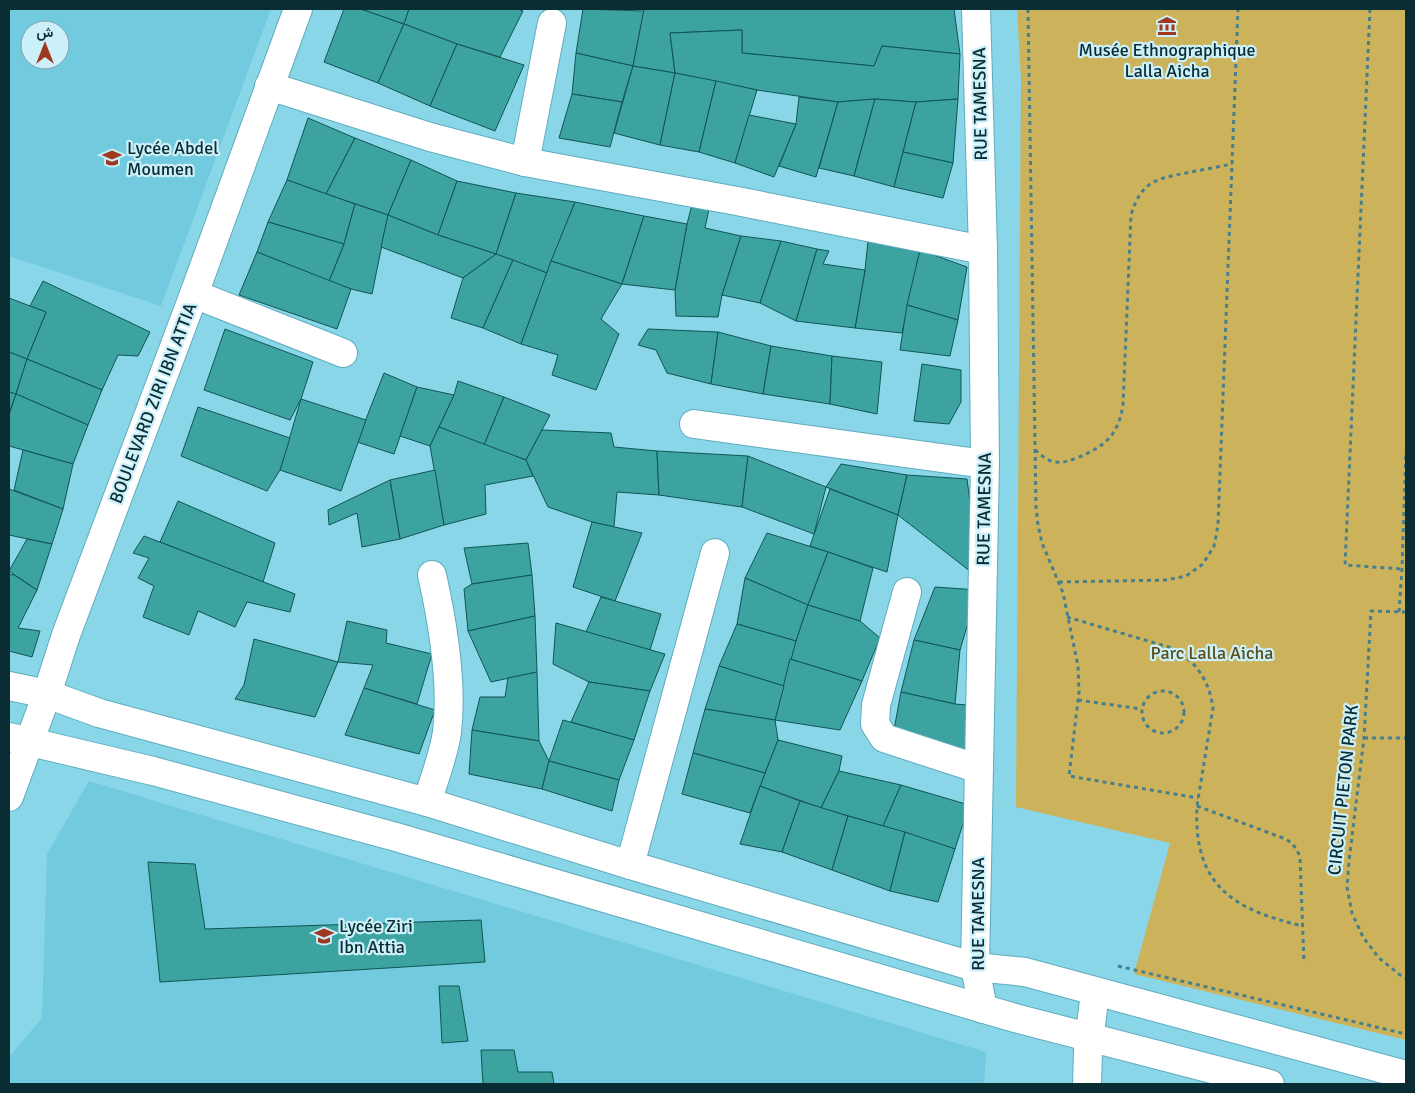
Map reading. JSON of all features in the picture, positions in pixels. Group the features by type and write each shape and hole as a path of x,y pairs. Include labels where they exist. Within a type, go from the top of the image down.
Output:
{"street":[{"name":"BOULEVARD ZIRI IBN ATTIA","path":"9,797 19,740 48,694 66,635 194,294 298,9"},
{"name":"RUE TAMESNA","path":"976,9 983,250 985,464 975,966 983,1009"},
{"path":"525,162 552,23"},
{"path":"269,86 430,137 525,162 737,201 983,250"},
{"path":"194,294 342,353"},
{"path":"694,424 985,464"},
{"path":"630,865 715,553"},
{"path":"427,802 447,734 450,698 439,606 432,575"},
{"path":"908,592 876,704 875,724 884,738 979,769"},
{"path":"9,686 48,694 99,714 427,802 630,865 975,966 1025,972 1406,1075"},
{"path":"19,740 154,771 386,835 983,1009 1270,1084"},
{"path":"1087,1084 1089,1038 1095,992"}],"path":[{"path":"1028,9 1035,450 1038,525 1049,560 1059,582 1078,666 1078,700 1069,776 1198,798"},
{"path":"1059,582 1166,580 1186,576 1203,564 1214,546 1218,525 1238,9"},
{"path":"1370,9 1345,565 1402,570"},
{"path":"1035,450 1047,460 1065,463 1094,451 1105,443 1115,432 1121,419 1124,395 1131,215 1134,203 1141,192 1150,184 1162,178 1232,164"},
{"path":"1399,612 1406,451"},
{"name":"CIRCUIT PIETON PARK","path":"1406,612 1371,611 1364,738 1348,861 1348,887 1352,913 1363,937 1379,958 1406,978"},
{"path":"1067,617 1176,649 1198,667 1211,693 1213,708 1198,798 1196,822 1202,854 1207,868 1224,892 1237,903 1268,917 1303,926"},
{"path":"1168,691 1176,695 1182,702 1184,710 1183,719 1178,727 1171,732 1162,734 1153,732 1146,726 1142,718 1141,709 1144,700 1150,694 1168,691"},
{"path":"1078,700 1141,709"},
{"path":"1364,738 1406,738"},
{"path":"1197,806 1283,838 1297,848 1300,857 1304,963"},
{"path":"1117,966 1406,1034"}],"shaded area":[{"name":"Lycée Abdel Moumen","path":"9,9 271,9 161,306 9,256"},
{"name":"Lycée Ziri Ibn Attia","path":"89,781 986,1052 984,1084 9,1084 9,1057 42,1018 47,854"}],"green space":[{"name":"Parc Lalla Aicha","path":"1017,9 1406,9 1406,1040 1134,974 1170,843 1016,807 1021,80"}],"building":[{"path":"344,9 361,9 404,24 378,83 324,62"},
{"path":"361,9 409,9 404,24"},
{"path":"409,9 517,9 523,11 500,57 457,44 404,24"},
{"path":"583,9 644,11 633,66 576,53"},
{"path":"644,9 954,9 960,54 882,46 874,66 742,53 742,30 670,33 675,73 633,66"},
{"path":"404,24 457,44 430,106 378,83"},
{"path":"742,30 742,53 874,66 882,46 960,54 958,99 916,102 875,99 838,102 757,90 675,73 670,33"},
{"path":"457,44 524,65 495,131 430,106"},
{"path":"576,53 633,66 622,102 572,94"},
{"path":"633,66 675,73 660,145 614,133"},
{"path":"675,73 716,81 699,152 660,145"},
{"path":"716,81 757,90 735,163 699,152"},
{"path":"572,94 622,102 610,147 559,138"},
{"path":"799,97 838,102 816,177 779,166 796,124"},
{"path":"875,99 854,176 819,168 838,102"},
{"path":"875,99 916,102 894,187 854,176"},
{"path":"958,99 953,163 903,152 916,102"},
{"path":"749,115 796,124 774,177 735,163"},
{"path":"308,118 355,138 326,194 287,180"},
{"path":"355,138 411,160 388,215 326,194"},
{"path":"903,152 953,163 943,198 894,187"},
{"path":"411,160 457,181 438,235 388,215"},
{"path":"287,180 355,204 344,244 268,222"},
{"path":"457,181 516,193 496,254 438,235"},
{"path":"516,193 575,202 547,273 496,254"},
{"path":"693,201 710,204 705,228 741,236 722,295 718,317 676,316 675,290"},
{"path":"575,202 644,216 622,284 551,261"},
{"path":"355,204 388,215 372,294 329,281 344,244"},
{"path":"388,215 438,235 496,254 463,278 381,247"},
{"path":"644,216 687,224 675,290 622,284"},
{"path":"268,222 344,244 329,281 257,252"},
{"path":"741,236 781,241 760,303 722,295"},
{"path":"781,241 817,249 796,321 760,303"},
{"path":"868,241 920,250 902,333 855,328"},
{"path":"817,249 829,251 823,264 865,270 855,328 796,321"},
{"path":"920,250 967,267 958,320 907,305"},
{"path":"257,252 351,289 337,329 239,295"},
{"path":"496,254 513,260 483,328 451,318 463,278"},
{"path":"513,260 547,273 521,344 483,328"},
{"path":"551,261 622,284 601,319 619,334 596,390 552,375 558,355 521,344"},
{"path":"43,281 150,332 138,356 118,355 102,390 27,359 46,312 30,306"},
{"path":"9,298 46,312 27,359 9,352"},
{"path":"907,305 958,320 950,356 900,350"},
{"path":"225,329 313,362 301,399 290,420 204,390"},
{"path":"648,329 718,332 711,384 667,373 656,350 638,345"},
{"path":"718,332 771,346 763,394 711,384"},
{"path":"771,346 832,356 830,404 763,394"},
{"path":"9,352 27,359 16,394 9,392"},
{"path":"832,356 882,362 877,414 830,404"},
{"path":"27,359 102,390 88,425 16,394"},
{"path":"922,364 961,370 961,402 949,424 914,421"},
{"path":"384,373 417,387 394,454 357,442"},
{"path":"458,381 504,397 484,445 439,427 454,395"},
{"path":"417,387 454,395 430,446 400,436"},
{"path":"9,392 16,394 9,413"},
{"path":"16,394 88,425 73,464 9,446 9,415"},
{"path":"504,397 550,415 526,460 484,445"},
{"path":"301,399 366,420 341,491 280,470"},
{"path":"198,407 290,438 280,470 267,491 181,456"},
{"path":"439,427 526,460 533,476 485,485 486,514 444,525 430,446"},
{"path":"542,430 611,433 614,447 657,451 659,495 617,492 614,527 592,522 548,507 526,460"},
{"path":"23,450 73,464 63,509 14,490"},
{"path":"657,451 748,456 742,507 659,495"},
{"path":"748,456 826,487 814,534 742,507"},
{"path":"841,464 907,475 898,515 826,487"},
{"path":"435,470 444,525 400,539 390,480"},
{"path":"907,475 967,479 980,579 898,515"},
{"path":"390,480 400,539 362,547 357,513 329,525 328,510"},
{"path":"9,489 63,509 52,544 9,535"},
{"path":"830,489 898,515 887,572 810,546"},
{"path":"178,501 275,543 263,582 160,542"},
{"path":"592,522 642,533 615,601 573,587"},
{"path":"767,533 828,552 808,605 745,578"},
{"path":"144,536 295,594 290,612 247,602 235,627 198,611 189,635 143,617 154,586 138,578 149,558 133,553"},
{"path":"27,539 52,544 37,590 9,571"},
{"path":"528,543 532,575 472,584 464,548"},
{"path":"828,552 873,568 860,621 808,605"},
{"path":"9,574 14,575 37,590 18,628 40,631 32,657 9,651"},
{"path":"532,575 535,616 468,631 464,589 472,584"},
{"path":"745,578 808,605 796,641 737,624"},
{"path":"935,587 978,590 960,650 914,640"},
{"path":"601,597 661,614 650,650 586,632"},
{"path":"808,605 860,621 880,638 862,681 790,659"},
{"path":"535,616 537,672 491,682 468,631"},
{"path":"347,621 387,630 386,643 432,654 417,704 364,688 373,665 338,662"},
{"path":"556,623 665,654 650,691 589,682 553,664"},
{"path":"737,624 796,641 784,686 719,666"},
{"path":"254,639 338,662 315,717 235,699 244,685"},
{"path":"914,640 960,650 955,704 901,692"},
{"path":"790,659 862,681 840,730 775,720"},
{"path":"719,666 784,686 775,720 705,709"},
{"path":"537,672 539,741 472,730 480,697 505,697 508,678"},
{"path":"589,682 650,691 634,740 571,722"},
{"path":"364,688 435,710 419,754 345,735"},
{"path":"901,692 955,704 979,706 963,753 893,735"},
{"path":"705,709 775,720 778,740 765,773 693,753"},
{"path":"563,720 634,740 619,780 549,761"},
{"path":"472,730 539,741 549,761 542,789 469,774"},
{"path":"778,740 842,756 839,771 821,808 760,786"},
{"path":"693,753 765,773 750,813 682,794"},
{"path":"549,761 619,780 612,811 542,789"},
{"path":"839,771 901,785 883,826 821,808"},
{"path":"901,785 969,805 955,849 883,826"},
{"path":"760,786 800,801 782,852 740,844"},
{"path":"800,801 848,816 832,870 782,852"},
{"path":"848,816 905,832 890,891 832,870"},
{"path":"905,832 955,849 938,902 890,891"},
{"path":"148,862 195,864 205,929 481,920 485,962 160,982"},
{"path":"439,986 459,986 468,1041 442,1043"},
{"path":"481,1050 514,1050 518,1072 552,1072 554,1084 483,1084"}],"place":[{"name":"Musée Ethnographique Lalla Aicha","path":"1167,26"},
{"name":"Lycée Abdel Moumen","path":"112,158"},
{"name":"Lycée Ziri Ibn Attia","path":"324,936"}]}
